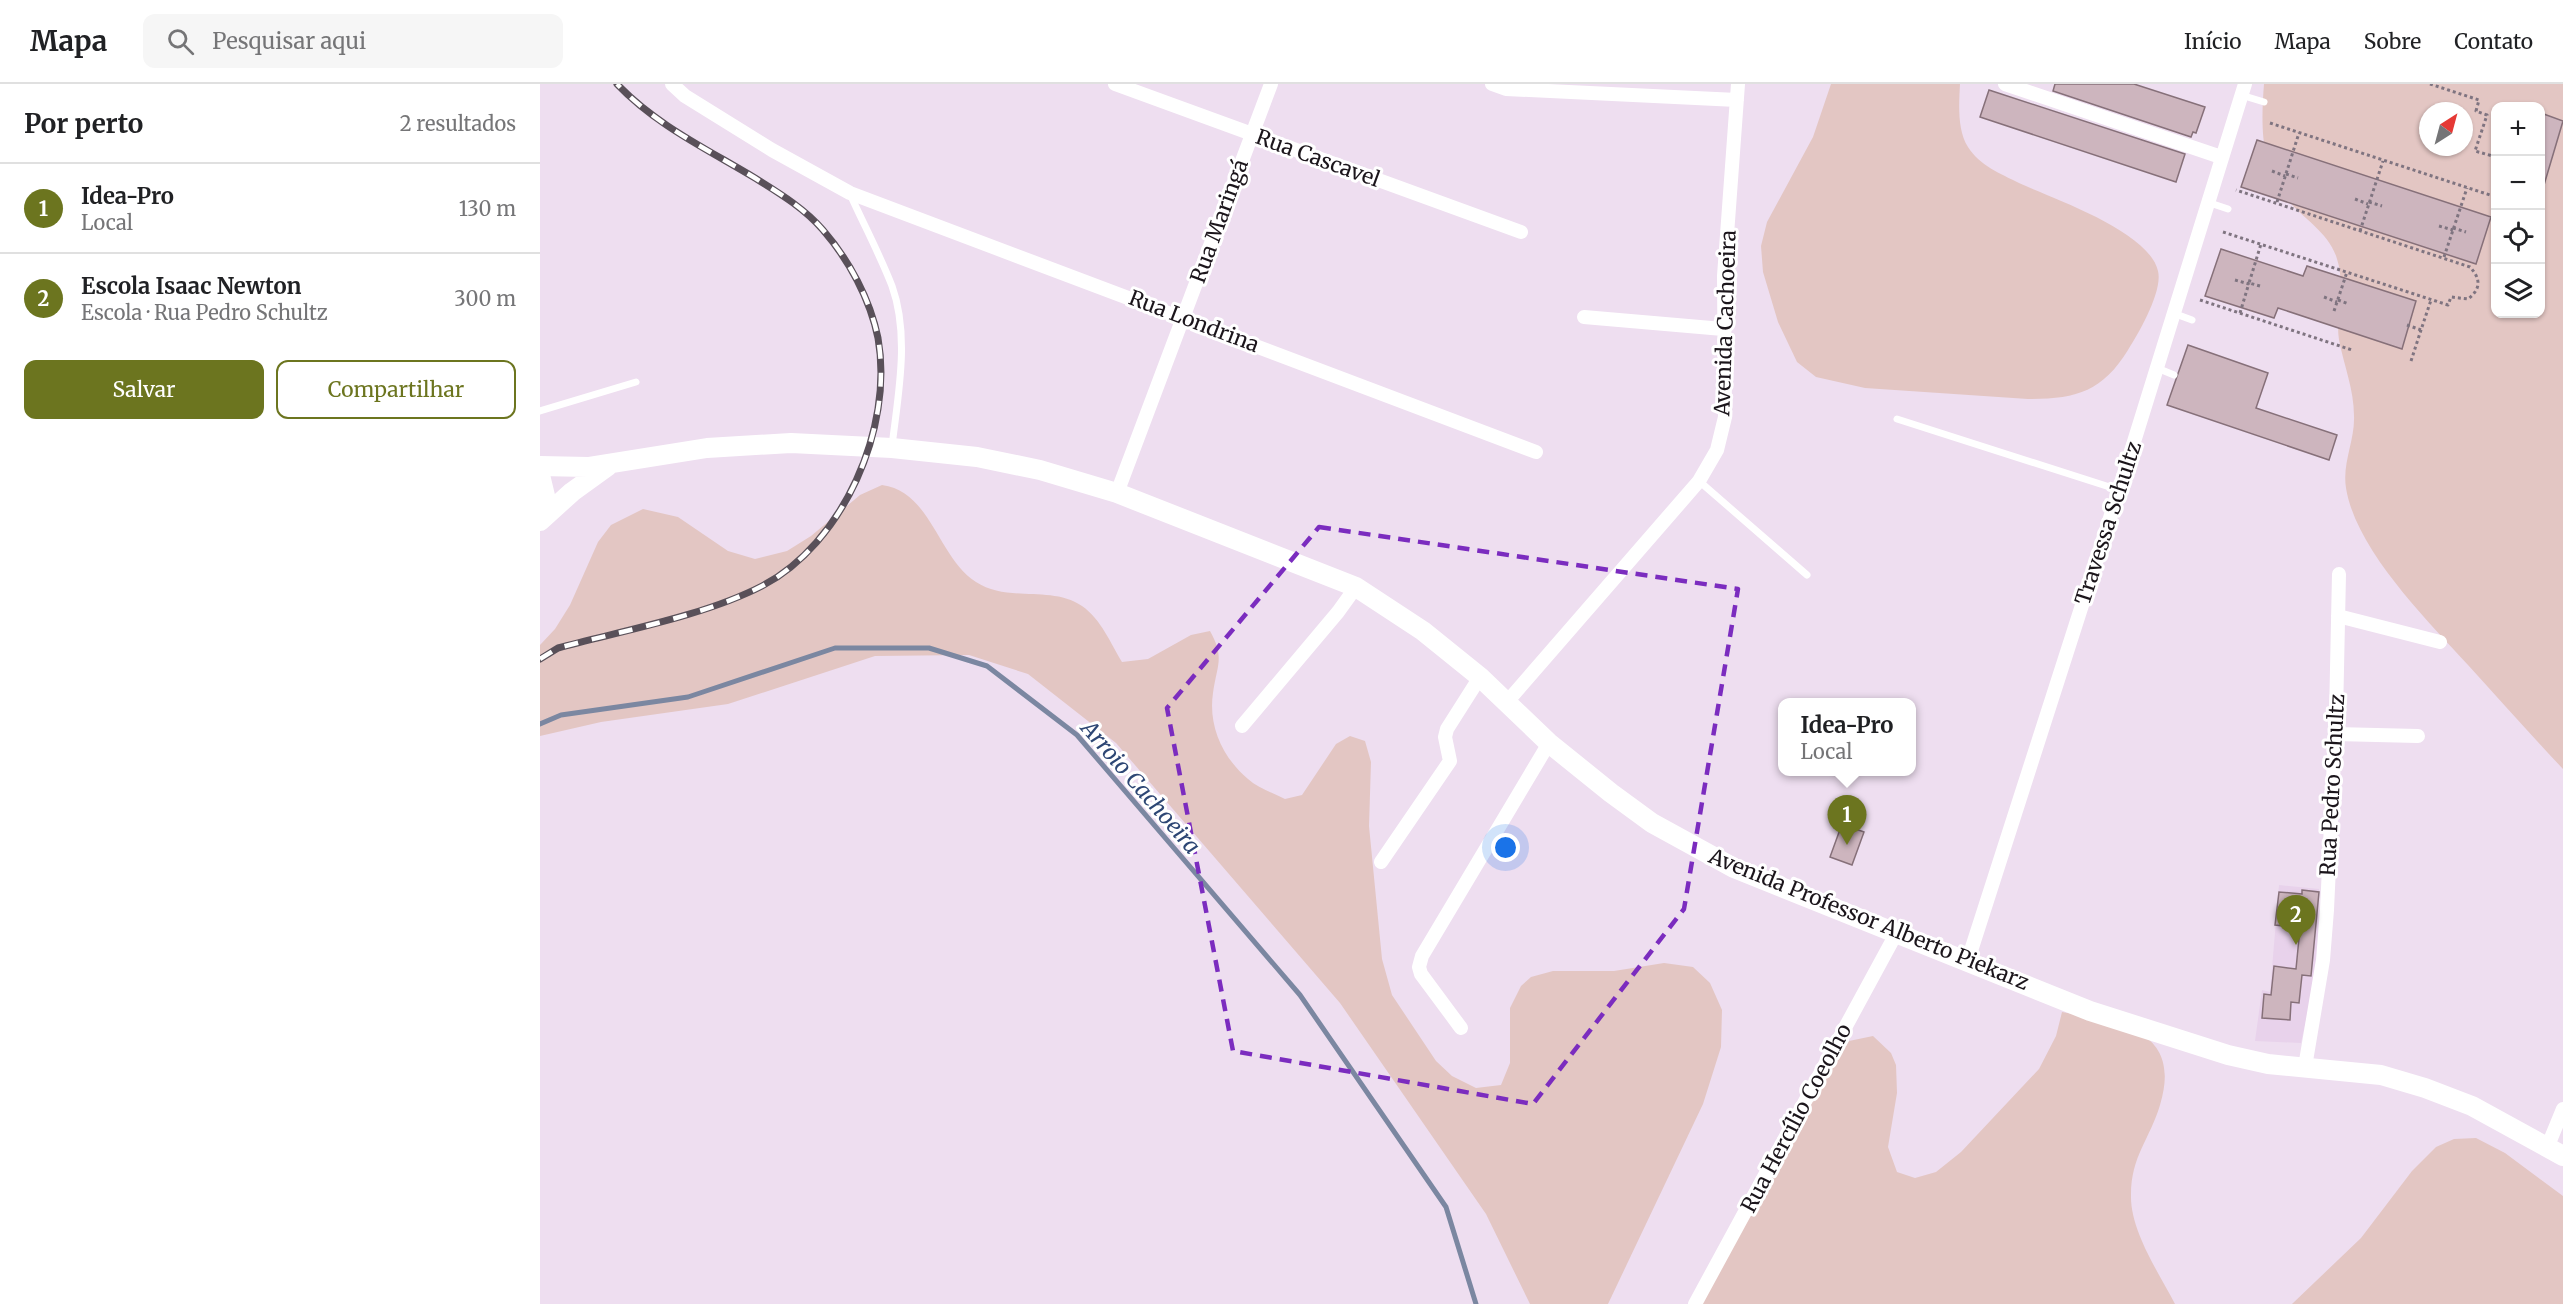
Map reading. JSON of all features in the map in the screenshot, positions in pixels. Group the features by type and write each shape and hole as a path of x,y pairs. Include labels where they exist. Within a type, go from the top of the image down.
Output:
{"main road":[{"name":"Avenida Professor Alberto Piekarz","path":"540,466 572,468 707,448 791,443 892,448 977,457 1040,470 1117,493 1356,587 1423,631 1480,676 1550,743 1652,823 1724,863 2090,1011 2206,1048 2268,1064 2381,1075 2425,1088 2472,1106 2555,1152"},
{"name":"Avenida Professor Alberto Piekarz","path":"540,520 572,492 611,464"},
{"path":"540,475 545,488 546,500 540,520"}],"street":[{"name":"Rua Londrina","path":"672,84 685,96 772,150 850,193 1184,317 1536,452"},
{"name":"Rua Cascavel","path":"1115,84 1521,232"},
{"name":"Rua Maringá","path":"1117,493 1271,84"},
{"path":"1491,84 1506,89 1737,100"},
{"name":"Avenida Cachoeira","path":"1507,702 1699,481 1717,450 1725,417 1723,330 1738,84"},
{"path":"2005,84 2221,157"},
{"name":"Travessa Schultz","path":"1968,960 2119,490 2243,90"},
{"path":"1584,317 1723,330"},
{"name":"Rua Pedro Schultz","path":"2305,1067 2323,960 2335,734 2339,574"},
{"path":"1242,726 1338,612 1356,587"},
{"path":"2338,616 2440,642"},
{"path":"1381,862 1450,761 1445,737 1447,729 1480,676"},
{"path":"2335,734 2418,736"},
{"path":"1461,1028 1421,974 1419,967 1422,956 1550,743"},
{"name":"Rua Hercílio Coeolho","path":"1695,1304 1897,932"},
{"path":"2555,1152 2563,1109"}],"lane":[{"path":"2243,90 2264,102"},
{"path":"850,193 892,288 900,332 900,378 892,448"},
{"path":"2207,202 2228,209"},
{"path":"2173,313 2192,320"},
{"path":"2157,368 2174,375"},
{"path":"540,411 636,382"},
{"path":"1897,419 2119,490"},
{"path":"1699,481 1807,575"}],"path":[{"path":"2430,84 2479,100 2476,111 2487,115 2475,150 2493,156"},
{"path":"2270,123 2491,195"},
{"path":"2277,202 2299,133"},
{"path":"2360,231 2382,161"},
{"path":"2272,171 2298,178"},
{"path":"2444,257 2467,188"},
{"path":"2223,232 2448,305 2451,297 2468,299 2475,293 2479,284 2477,275 2470,267 2236,190"},
{"path":"2355,199 2382,206"},
{"path":"2439,226 2466,232"},
{"path":"2240,313 2261,244"},
{"path":"2334,311 2347,272"},
{"path":"2235,280 2260,286"},
{"path":"2325,297 2349,304"},
{"path":"2200,300 2352,350"},
{"path":"2411,361 2431,300"},
{"path":"2407,325 2421,330"}],"highlighted area":[{"path":"1319,527 1738,589 1684,909 1533,1104 1233,1051 1167,708"}],"shaded area":[{"path":"1831,84 1960,84 1962,133 1968,147 1978,159 2019,183 2098,218 2119,230 2151,256 2159,279 2154,300 2133,343 2108,375 2098,384 2074,395 2028,399 1865,388 1816,377 1797,362 1778,322 1763,272 1761,246 1767,222 1813,137"},
{"path":"2264,84 2563,84 2563,769 2395,583 2378,559 2352,512 2345,479 2353,434 2354,406 2339,340 2340,269 2333,250 2322,233 2285,197 2277,185 2267,158 2263,128"},
{"path":"882,485 899,490 912,499 923,512 952,558 976,582 1002,592 1057,596 1082,606 1100,625 1122,662 1148,659 1191,635 1210,631 1219,655 1212,705 1215,729 1231,761 1239,771 1261,788 1285,799 1302,795 1336,744 1350,736 1365,741 1371,762 1369,826 1382,959 1392,995 1436,1061 1452,1076 1476,1088 1501,1085 1510,1063 1510,1008 1521,986 1531,977 1553,971 1614,971 1664,963 1693,967 1710,983 1722,1010 1721,1047 1703,1104 1608,1304 1530,1304 1486,1214 1340,1003 1116,743 1028,674 969,655 875,656 728,704 601,722 540,736 540,645 555,629 570,605 598,542 611,525 643,509 678,517 728,551 755,559 787,551 811,536 860,495"},
{"path":"2279,885 2319,889 2318,965 2301,1043 2255,1041 2262,990 2270,992"},
{"path":"2062,1012 2105,1020 2141,1034 2154,1045 2162,1060 2165,1080 2160,1105 2134,1169 2131,1195 2135,1223 2140,1237 2175,1304 1698,1304 1831,1064 1849,1041 1873,1036 1891,1053 1896,1065 1897,1093 1888,1147 1897,1172 1915,1178 1936,1172 1961,1152 2039,1069 2056,1036"},
{"path":"2476,1138 2505,1153 2563,1196 2563,1304 2292,1304 2361,1238 2412,1171 2436,1147 2454,1139"}],"building":[{"path":"2055,84 2134,84 2205,107 2196,133 2193,132 2191,137 2053,91"},
{"path":"1989,90 2185,154 2176,182 1980,117"},
{"path":"2545,114 2563,121 2545,182"},
{"path":"2257,140 2491,217 2476,264 2241,187"},
{"path":"2221,249 2303,276 2307,266 2416,301 2402,349 2278,308 2274,318 2205,296"},
{"path":"2188,345 2268,373 2256,408 2337,435 2329,460 2167,405"},
{"path":"1842,824 1864,832 1852,865 1830,857"},
{"path":"2302,890 2319,892 2311,976 2302,975 2299,1003 2291,1002 2290,1020 2262,1018 2264,994 2271,995 2274,966 2296,969 2300,928 2275,925 2279,892 2302,894"}],"waterway":[{"name":"Arroio Cachoeira","path":"540,724 561,715 688,697 835,648 929,648 987,666 1077,735 1300,995 1446,1207 1476,1304"}],"railway":[{"path":"540,659 558,648 715,606 762,586 791,567 817,542 839,513 870,445 878,409 881,373 878,338 870,309 850,267 816,222 791,201 665,124 632,99 617,84"}],"place":[{"name":"Idea-Pro","path":"1847,845"},
{"name":"Escola Isaac Newton","path":"2296,945"}]}
